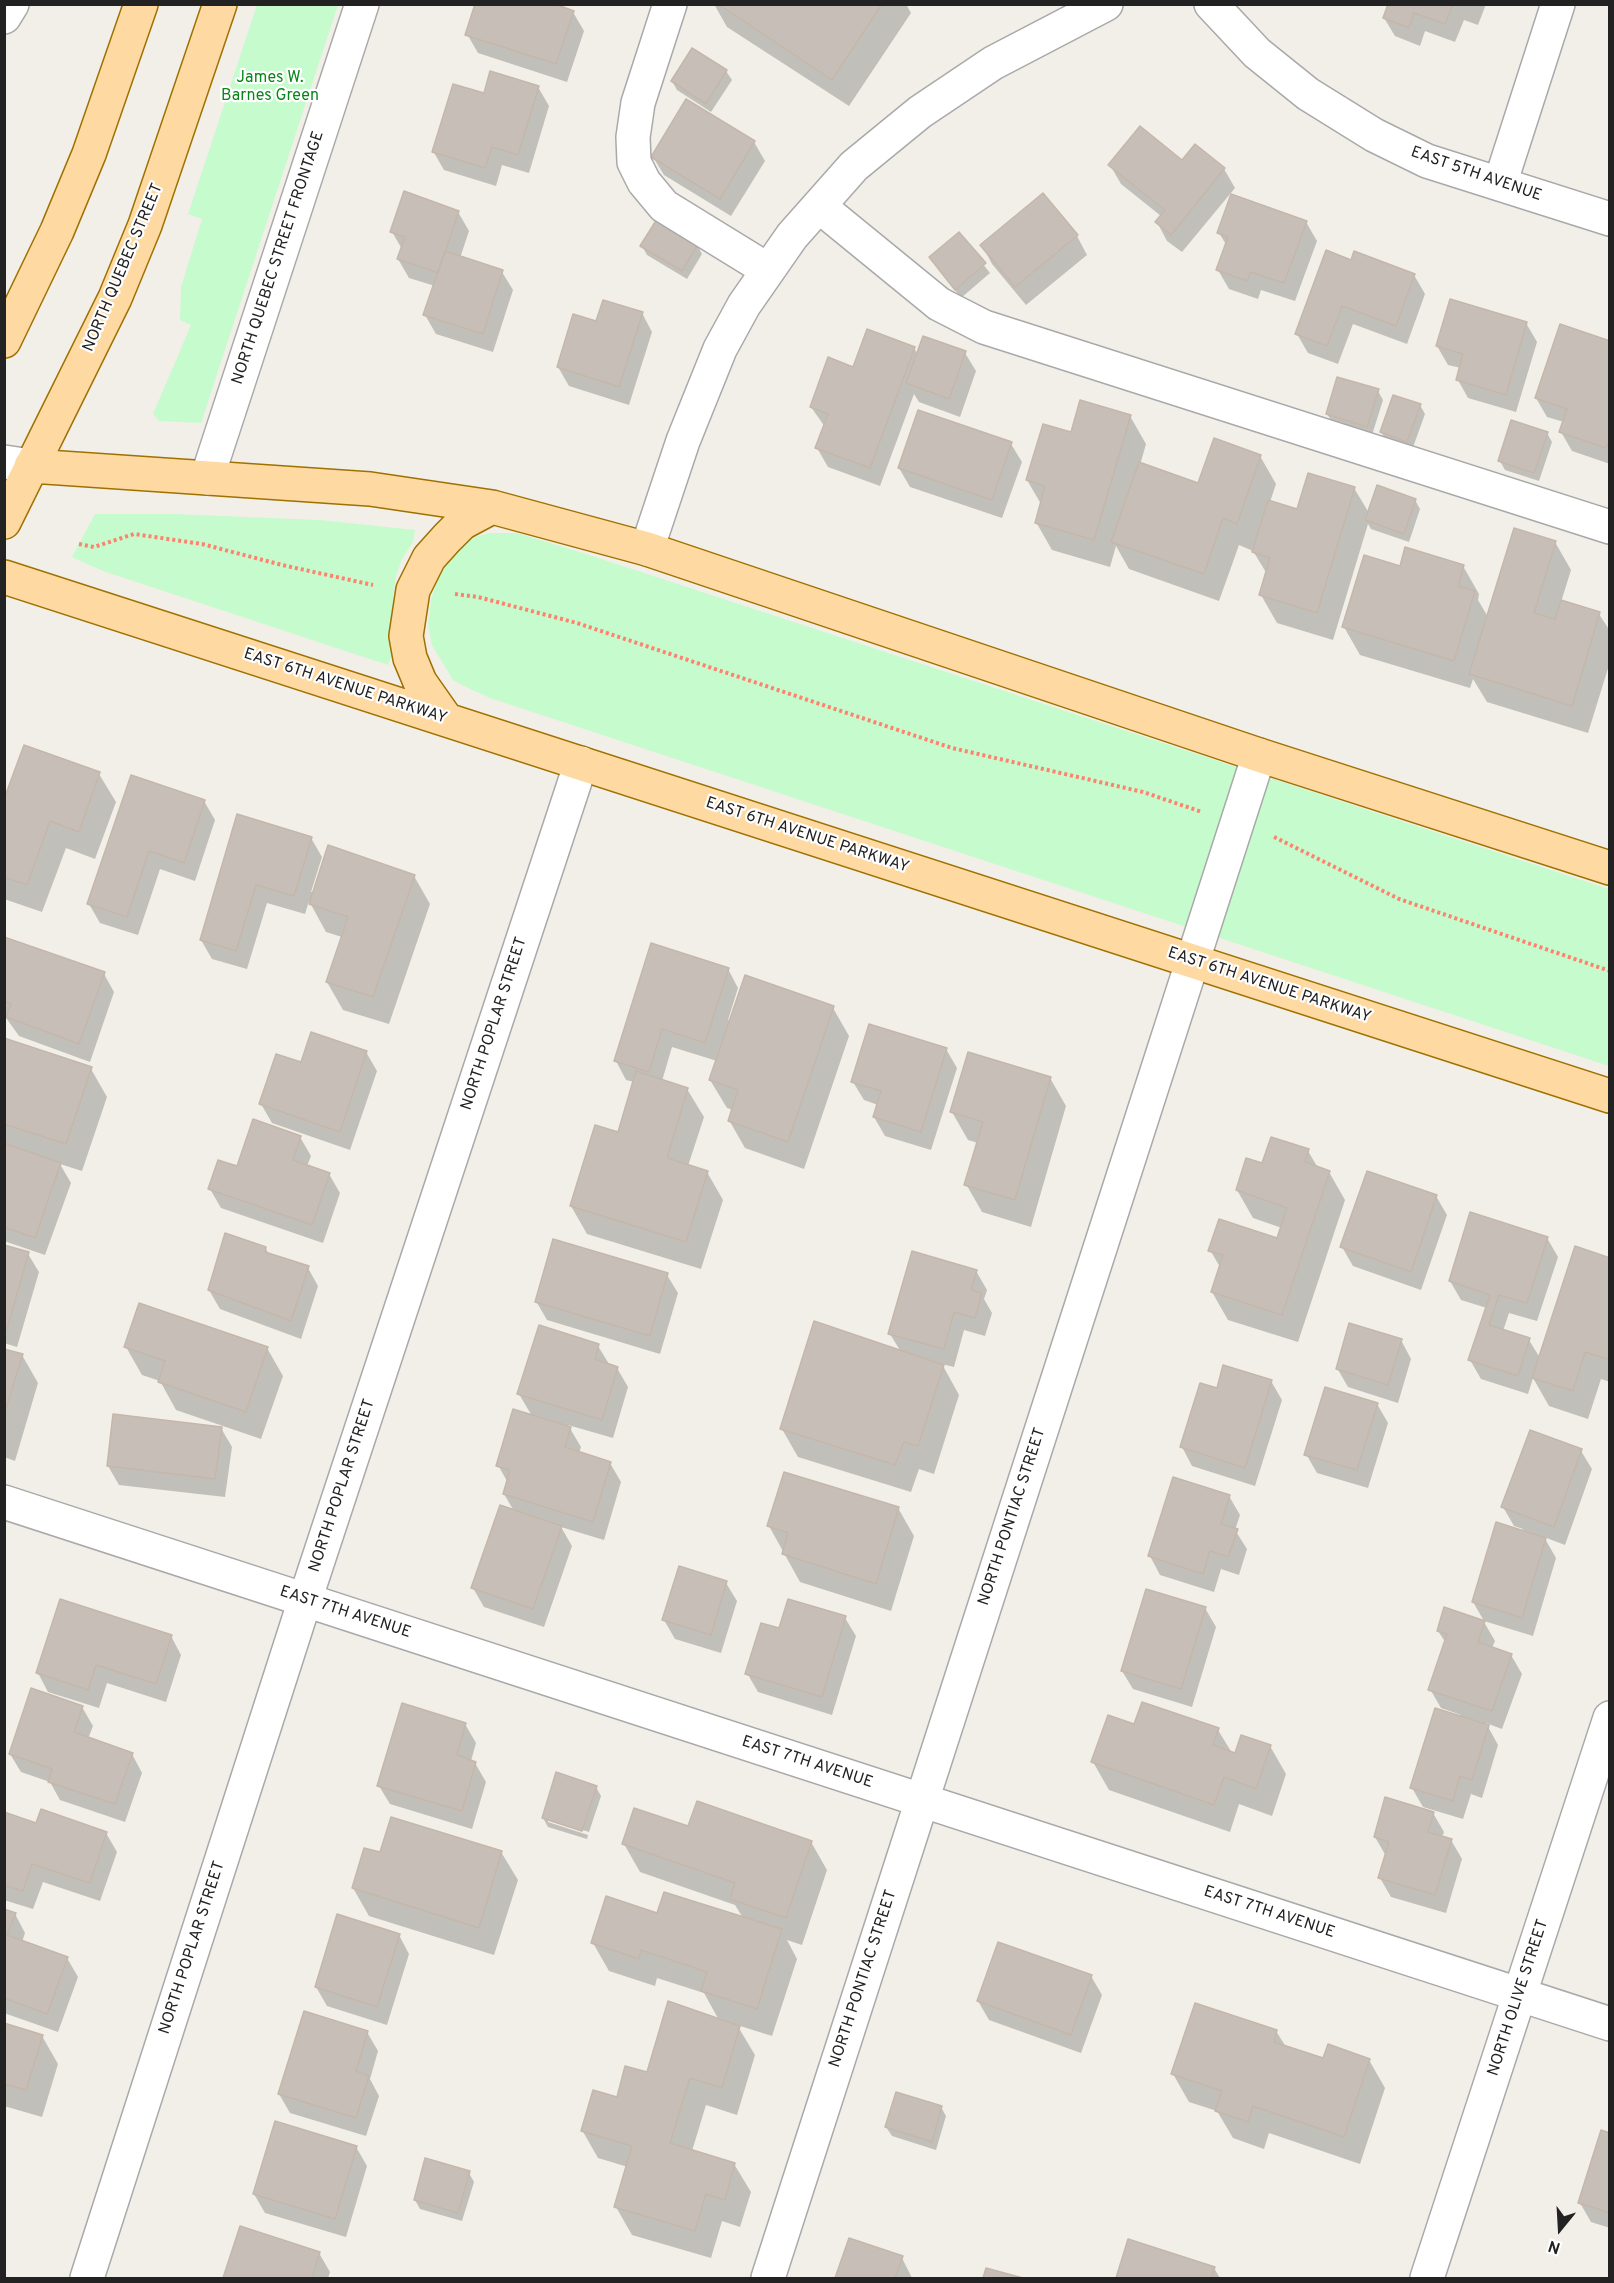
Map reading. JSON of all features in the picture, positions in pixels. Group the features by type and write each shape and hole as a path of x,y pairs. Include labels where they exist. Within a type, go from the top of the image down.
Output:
{"main road":[{"path":"4,341 57,231 89,154 141,4"},
{"name":"NORTH QUEBEC STREET","path":"4,522 18,464 110,309 145,225 219,4"},
{"path":"18,464 370,489 492,507 647,549 1259,755 1610,868"},
{"path":"446,719 420,682 410,658 406,636 413,590 429,558 447,538 462,523 492,507"},
{"name":"EAST 6TH AVENUE PARKWAY","path":"4,577 1610,1096"}],"street":[{"path":"4,17 12,4"},
{"name":"NORTH QUEBEC STREET FRONTAGE","path":"207,478 362,4"},
{"path":"670,4 638,103 633,137 634,162 644,182 664,206 768,270"},
{"path":"647,549 698,399 739,314 792,236 854,166 920,112 993,63 1106,4"},
{"name":"EAST 5TH AVENUE","path":"1211,4 1257,53 1308,94 1355,123 1427,161 1610,219"},
{"path":"1500,184 1558,4"},
{"path":"819,206 939,304 984,327 1610,527"},
{"name":"NORTH PONTIAC STREET","path":"768,2278 1259,755"},
{"name":"NORTH POPLAR STREET","path":"87,2278 305,1600 581,763"},
{"name":"EAST 7TH AVENUE","path":"4,1502 1610,2024"},
{"name":"NORTH OLIVE STREET","path":"1427,2278 1610,1718"}],"path":[{"path":"79,544 87,547 102,546 127,535 201,544 358,582 478,597 578,623 952,748 1143,792 1275,837 1399,899 1610,971"}],"green space":[{"name":"James W. Barnes Green","path":"257,5 338,5 201,423 159,421 153,414 191,325 180,320 181,287 202,219 188,214"},
{"path":"95,514 174,514 320,520 415,530 413,542 402,559 396,576 393,596 393,653 388,665 103,571 72,557"},
{"path":"490,533 517,533 583,553 1609,889 1609,1066 490,698 466,687 453,680 432,645 428,624 431,600 439,574 451,554 470,538"}],"building":[{"path":"475,4 555,4 574,11 556,64 465,35"},
{"path":"718,4 882,4 832,80"},
{"path":"1388,4 1453,4 1445,24 1414,13 1409,28 1383,18"},
{"path":"692,48 727,70 706,104 671,81"},
{"path":"490,71 539,86 518,155 492,147 485,168 432,152 453,84 484,93"},
{"path":"686,99 755,141 720,199 651,157"},
{"path":"1140,126 1182,160 1195,144 1225,168 1171,235 1155,222 1165,210 1108,165"},
{"path":"404,191 459,211 438,273 397,259 405,237 390,232"},
{"path":"1043,193 1078,235 1015,287 980,245"},
{"path":"1231,194 1307,221 1284,283 1251,272 1247,281 1216,270 1228,237 1217,233"},
{"path":"657,219 698,244 682,271 640,246"},
{"path":"959,232 986,263 955,290 929,257"},
{"path":"1326,250 1351,260 1354,251 1415,274 1396,326 1342,306 1327,346 1295,334"},
{"path":"445,251 503,270 483,334 423,315"},
{"path":"1450,299 1527,322 1506,395 1456,380 1463,354 1436,346"},
{"path":"603,300 643,312 619,387 557,367 573,314 596,321"},
{"path":"1560,324 1610,341 1610,437 1606,448 1559,432 1567,409 1535,398"},
{"path":"867,329 915,347 870,468 815,448 828,414 810,407 828,357 853,367"},
{"path":"923,336 966,351 949,399 906,383"},
{"path":"1337,377 1379,389 1367,427 1326,414"},
{"path":"1393,395 1421,404 1407,442 1380,432"},
{"path":"1080,400 1131,415 1094,540 1035,523 1045,486 1026,480 1043,424 1071,432"},
{"path":"918,410 1012,442 992,500 898,468"},
{"path":"1511,420 1548,432 1534,473 1498,461"},
{"path":"1214,438 1261,455 1237,524 1223,518 1204,574 1111,542 1139,462 1198,483"},
{"path":"1308,473 1355,487 1317,613 1259,595 1270,558 1252,552 1268,500 1297,509"},
{"path":"1377,485 1416,499 1404,534 1365,520"},
{"path":"1514,528 1556,541 1534,613 1555,619 1561,600 1600,612 1572,706 1469,674"},
{"path":"1405,547 1464,565 1458,586 1475,591 1454,661 1342,627 1364,555 1400,566"},
{"path":"24,745 100,772 79,832 50,821 27,885 4,877 4,799"},
{"path":"131,775 205,800 184,863 149,851 127,917 87,904"},
{"path":"237,814 312,837 294,896 256,885 236,951 200,940"},
{"path":"328,845 415,875 373,997 326,982 348,917 309,904"},
{"path":"4,937 105,972 79,1044 6,1017 11,1004 4,1001"},
{"path":"651,943 729,968 705,1043 662,1029 649,1072 614,1061"},
{"path":"745,975 834,1006 788,1142 728,1121 738,1090 709,1080"},
{"path":"869,1024 947,1048 921,1132 873,1117 881,1091 851,1082"},
{"path":"311,1032 367,1051 340,1132 259,1104 276,1054 301,1062"},
{"path":"4,1038 92,1067 66,1144 4,1124"},
{"path":"968,1052 1051,1077 1015,1200 964,1185 983,1122 950,1112"},
{"path":"636,1071 688,1088 667,1158 708,1171 686,1242 570,1206 595,1125 618,1132"},
{"path":"253,1119 301,1136 293,1160 330,1173 312,1225 208,1189 218,1160 237,1166"},
{"path":"1271,1137 1309,1149 1305,1162 1330,1171 1282,1315 1211,1292 1223,1255 1208,1251 1219,1219 1277,1238 1287,1208 1236,1190 1246,1158 1262,1163"},
{"path":"4,1143 61,1163 35,1238 4,1227"},
{"path":"1367,1171 1437,1195 1411,1272 1340,1247"},
{"path":"1470,1212 1548,1237 1527,1303 1499,1295 1489,1325 1530,1338 1518,1376 1468,1360 1490,1295 1449,1281"},
{"path":"225,1233 266,1247 265,1252 309,1266 291,1321 208,1290"},
{"path":"553,1239 668,1273 650,1336 535,1302"},
{"path":"4,1245 29,1252 7,1329 4,1329"},
{"path":"1575,1246 1610,1258 1610,1360 1585,1352 1573,1391 1532,1378"},
{"path":"912,1251 977,1270 971,1290 982,1293 975,1318 954,1312 944,1349 888,1334"},
{"path":"139,1303 268,1347 246,1412 158,1382 165,1361 124,1347"},
{"path":"814,1321 944,1365 918,1446 904,1442 895,1465 780,1429"},
{"path":"1349,1323 1402,1339 1388,1385 1336,1369"},
{"path":"539,1325 599,1344 595,1359 618,1367 602,1420 517,1394"},
{"path":"4,1349 23,1354 4,1415"},
{"path":"1223,1365 1272,1380 1245,1468 1180,1447 1200,1383 1217,1388"},
{"path":"1325,1387 1378,1403 1357,1470 1304,1455"},
{"path":"513,1409 571,1427 565,1447 611,1462 593,1522 503,1494 510,1470 496,1466"},
{"path":"113,1414 222,1427 215,1479 107,1466"},
{"path":"1530,1430 1582,1449 1554,1527 1501,1507"},
{"path":"784,1472 899,1507 876,1584 782,1554 788,1533 767,1526"},
{"path":"1173,1477 1230,1495 1221,1524 1238,1529 1228,1557 1210,1551 1203,1574 1148,1556"},
{"path":"500,1505 562,1526 533,1609 471,1588"},
{"path":"1496,1522 1546,1538 1522,1618 1472,1602"},
{"path":"679,1566 727,1581 711,1635 662,1620"},
{"path":"1146,1589 1206,1607 1181,1689 1121,1671"},
{"path":"60,1599 172,1635 156,1684 96,1665 88,1690 36,1673"},
{"path":"788,1599 846,1616 822,1697 745,1674 761,1623 779,1628"},
{"path":"1444,1607 1485,1621 1478,1642 1512,1654 1492,1711 1428,1690 1447,1634 1437,1631"},
{"path":"31,1688 83,1706 74,1732 133,1753 115,1804 48,1782 52,1769 9,1754"},
{"path":"1142,1702 1219,1728 1213,1745 1235,1753 1241,1735 1271,1745 1256,1789 1224,1777 1214,1805 1091,1762 1108,1715 1134,1724"},
{"path":"402,1703 466,1723 457,1755 476,1762 462,1811 377,1786"},
{"path":"1435,1708 1489,1725 1472,1780 1460,1776 1453,1801 1410,1788"},
{"path":"556,1772 597,1786 582,1831 542,1818"},
{"path":"1385,1797 1434,1812 1428,1832 1452,1839 1435,1895 1378,1878 1389,1842 1374,1837"},
{"path":"697,1801 812,1841 786,1918 730,1899 735,1883 622,1844 634,1808 688,1826"},
{"path":"41,1809 107,1832 90,1883 32,1864 23,1891 4,1885 4,1812 36,1823"},
{"path":"391,1817 502,1851 479,1928 352,1888 364,1848 380,1852"},
{"path":"664,1892 782,1929 757,2009 701,1991 707,1972 641,1950 639,1959 591,1943 606,1896 657,1913"},
{"path":"4,1909 16,1913 7,1935 68,1957 47,2014 4,1998"},
{"path":"337,1914 400,1934 377,2007 315,1987"},
{"path":"998,1942 1092,1975 1071,2035 977,2001"},
{"path":"668,2001 740,2026 722,2088 690,2078 670,2143 735,2163 725,2200 706,2194 695,2231 614,2207 632,2146 581,2131 593,2090 617,2097 625,2066 647,2072"},
{"path":"1195,2003 1277,2030 1274,2042 1323,2058 1328,2044 1370,2059 1344,2137 1253,2106 1248,2122 1215,2111 1222,2091 1171,2074"},
{"path":"304,2011 368,2031 356,2071 369,2076 356,2118 278,2094"},
{"path":"4,2023 43,2035 26,2090 4,2084"},
{"path":"896,2092 942,2106 932,2142 885,2127"},
{"path":"275,2121 357,2146 335,2219 253,2194"},
{"path":"1601,2130 1610,2133 1610,2213 1578,2203"},
{"path":"425,2158 470,2171 458,2213 414,2200"},
{"path":"240,2226 320,2252 312,2278 223,2278"},
{"path":"849,2238 903,2256 895,2278 835,2278"},
{"path":"1128,2239 1215,2267 1211,2278 1116,2278"},
{"path":"986,2268 1023,2278 983,2278"}]}
